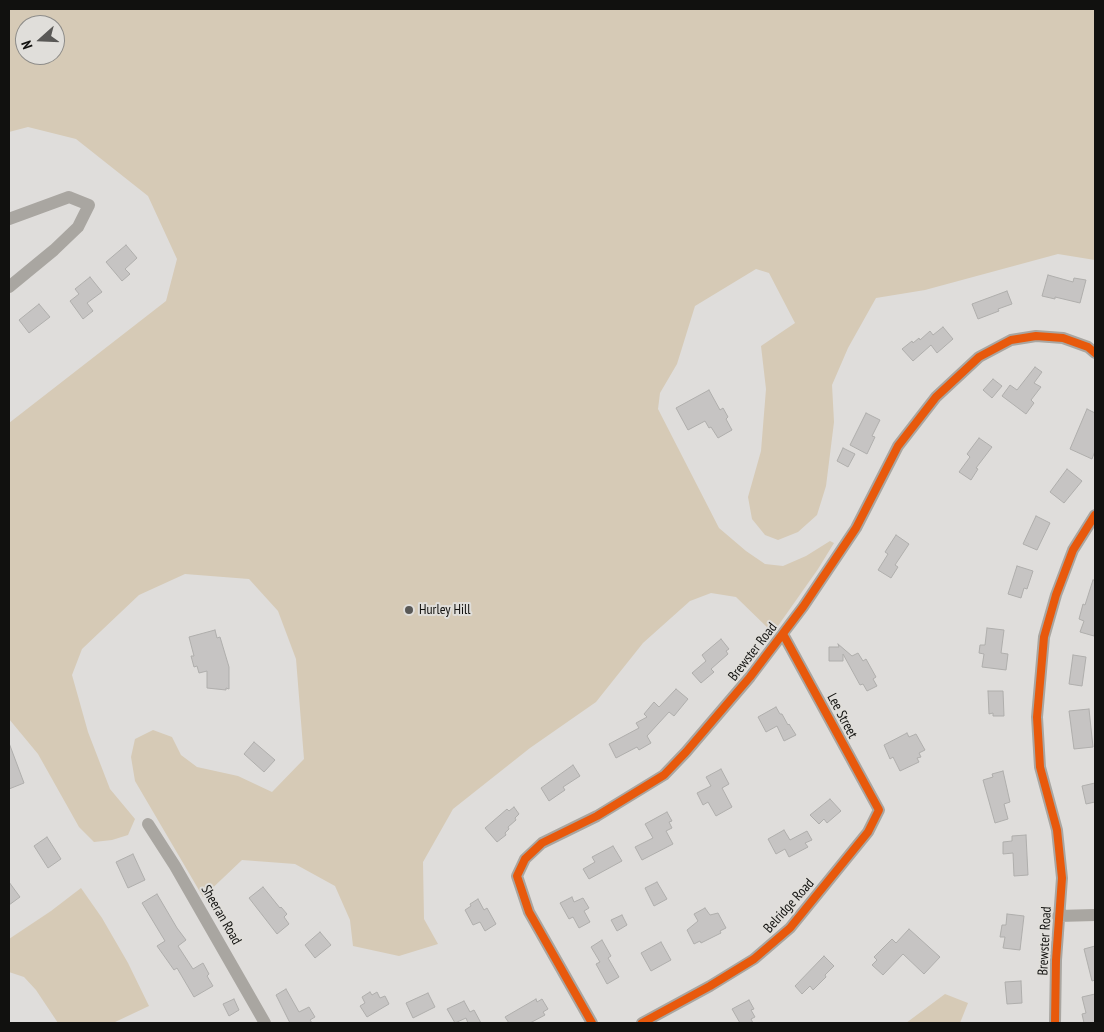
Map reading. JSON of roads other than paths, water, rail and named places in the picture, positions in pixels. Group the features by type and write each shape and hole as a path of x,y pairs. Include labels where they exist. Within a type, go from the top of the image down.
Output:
{"street":[{"path":"9,219 69,197 88,205 78,227 54,250 9,287"},
{"name":"Brewster Road","path":"592,1023 529,912 517,876 525,860 542,844 596,816 664,775 686,752 750,677 803,607 856,528 898,446 936,397 979,357 1011,340 1036,336 1063,338 1088,348 1095,353"},
{"name":"Brewster Road","path":"1055,1023 1058,916 1062,878 1057,830 1040,766 1037,717 1044,637 1056,595 1073,550 1095,515"},
{"name":"Lee Street","path":"783,634 879,810"},
{"name":"Belridge Road","path":"642,1023 710,986 754,959 790,928 868,832 879,810"},
{"name":"Sheeran Road","path":"148,824 176,866 265,1023"},
{"path":"1058,916 1095,915"}],"place":[{"name":"Hurley Hill","path":"409,610"}]}
